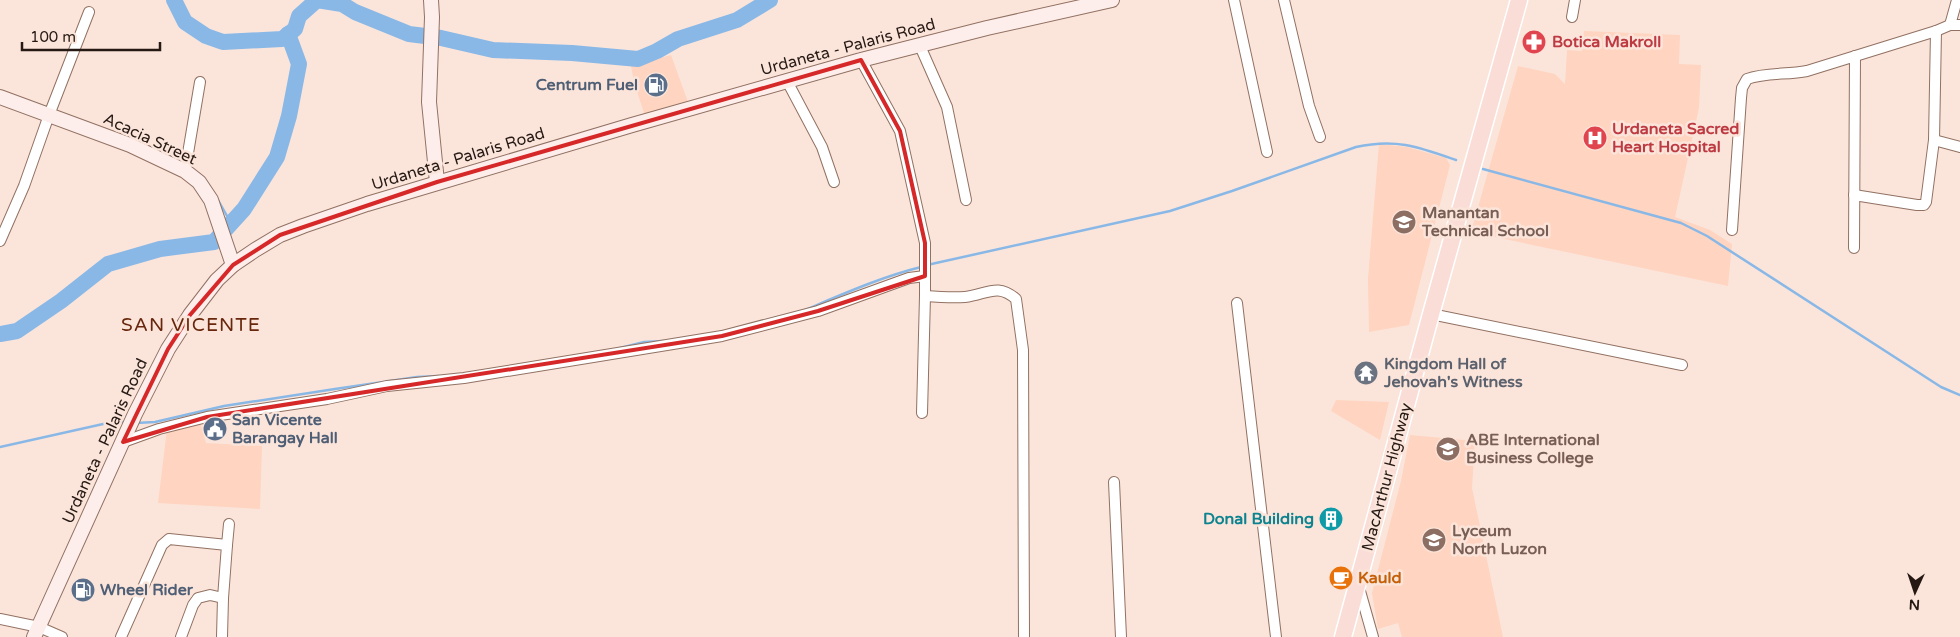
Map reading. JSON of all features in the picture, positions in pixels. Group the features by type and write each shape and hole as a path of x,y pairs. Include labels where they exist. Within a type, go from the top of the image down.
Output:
{"main road":[{"path":"431,0 429,102 437,182"},
{"name":"Urdaneta - Palaris Road","path":"37,632 135,414 168,348 185,321 217,280 233,265 280,235 437,182 861,60 987,28 1112,0"},
{"name":"MacArthur Highway","path":"1343,637 1430,314 1519,0"},
{"name":"Acacia Street","path":"0,97 130,145 185,171 199,182 211,200 233,265"}],"street":[{"path":"1234,0 1267,152"},
{"path":"1284,0 1309,106 1320,137"},
{"path":"1572,17 1575,0"},
{"path":"1732,230 1741,98 1744,82 1757,76 1807,71 1955,25 1957,0"},
{"path":"0,241 24,186 89,12"},
{"path":"1854,195 1924,205 1928,200 1934,140 1936,31"},
{"path":"920,46 947,107 966,200"},
{"path":"1854,248 1855,56"},
{"path":"861,60 900,131 926,251 922,413"},
{"path":"185,171 200,82"},
{"path":"787,82 822,147 834,182"},
{"path":"1934,140 1960,147"},
{"path":"125,437 207,417 327,399 387,386 464,378 722,336 818,311 925,273"},
{"path":"925,296 965,297 991,290 1008,292 1016,299 1024,350 1024,637"},
{"path":"1237,304 1276,637"},
{"path":"1430,314 1682,365"},
{"path":"1114,482 1121,637"},
{"path":"222,637 228,524"},
{"path":"121,637 162,545 166,541 169,539 227,545"},
{"path":"1358,583 1373,637"},
{"path":"180,637 193,605 198,598 210,595 223,598"},
{"path":"0,619 37,632 62,637"}],"highlighted area":[{"path":"861,60 900,131 925,243 925,276 818,311 722,336 207,417 123,442 168,349 190,315 233,265 280,235 437,182"}],"shaded area":[{"path":"1584,31 1680,35 1679,64 1701,65 1699,108 1675,217 1710,230 1732,244 1728,286 1471,232 1518,66 1555,74 1565,84 1567,50 1582,51"},
{"path":"671,55 688,102 645,116 631,66"},
{"name":"Manantan Technical School","path":"1379,144 1407,147 1446,158 1450,165 1409,325 1369,332 1368,279"},
{"path":"1336,400 1389,402 1380,440 1331,411"},
{"path":"200,422 206,443 262,446 260,509 158,503 167,429"},
{"name":"Lyceum North Luzon","path":"1410,435 1475,441 1472,488 1503,637 1402,637 1398,623 1378,629 1372,593 1401,481"}],"waterway":[{"path":"174,0 185,22 206,36 223,42 282,39 295,29 299,16 317,0 342,4 355,12 409,34 441,38 493,50 572,53 638,59 678,39 737,20 770,0"},
{"path":"0,334 17,331 61,301 108,264 160,249 214,242 244,209 277,157 289,116 299,64 288,34"},
{"path":"927,265 1170,211 1356,147 1370,144 1407,145 1456,160"},
{"path":"1483,169 1681,223 1707,236 1941,387 1960,395"},
{"path":"218,200 231,223"},
{"path":"805,310 877,281 921,267"},
{"path":"620,348 644,342 663,341"},
{"path":"136,423 155,422 224,406 417,377 439,376"},
{"path":"0,447 112,422 126,422"}],"place":[{"name":"Botica Makroll","path":"1534,42"},
{"name":"Centrum Fuel","path":"656,85"},
{"name":"Urdaneta Sacred Heart Hospital","path":"1595,138"},
{"name":"Manantan Technical School","path":"1404,222"},
{"name":"Kingdom Hall of Jehovah's Witness","path":"1366,373"},
{"name":"San Vicente Barangay Hall","path":"215,429"},
{"name":"ABE International Business College","path":"1448,449"},
{"name":"Donal Building","path":"1331,519"},
{"name":"Lyceum North Luzon","path":"1434,540"},
{"name":"Kauld","path":"1341,578"},
{"name":"Wheel Rider","path":"83,590"}],"district":[{"name":"SAN VICENTE","path":"191,325"}]}
